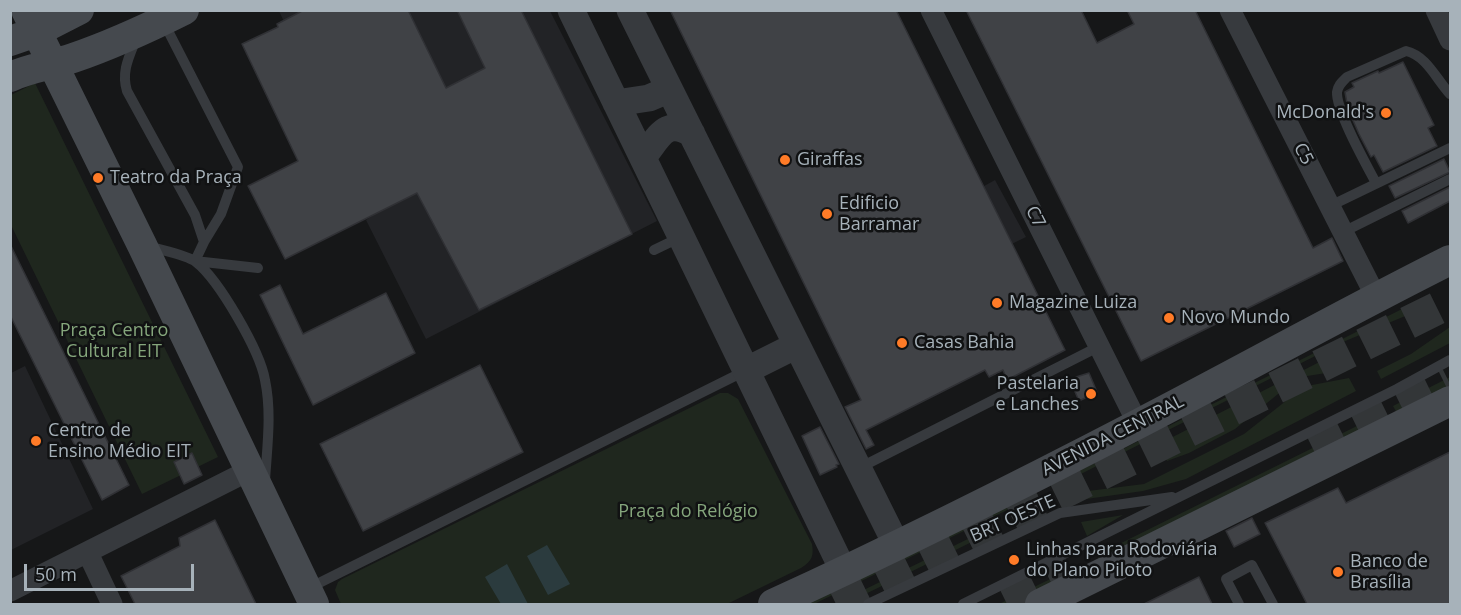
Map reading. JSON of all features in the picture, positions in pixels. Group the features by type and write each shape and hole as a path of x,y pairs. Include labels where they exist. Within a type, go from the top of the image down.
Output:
{"main road":[{"path":"79,10 24,28 54,65 310,597"},
{"path":"10,77 20,72 54,65 162,21"},
{"name":"AVENIDA CENTRAL","path":"773,604 897,546 1138,424 1376,297 1450,261"},
{"path":"1055,601 1450,401"}],"street":[{"path":"571,10 844,572"},
{"path":"630,10 897,546"},
{"name":"C7","path":"931,10 1138,424"},
{"name":"C5","path":"1230,10 1376,297"},
{"path":"1436,10 1450,40"},
{"path":"616,103 649,98 663,92 666,83"},
{"path":"643,157 662,133 670,128 680,127 692,134"},
{"path":"747,370 797,345"},
{"path":"10,591 250,470"},
{"path":"87,553 112,604"}],"lane":[{"path":"195,261 221,214 238,167 162,21 124,68 124,82 195,215 204,242"},
{"path":"1376,183 1339,106 1337,89 1340,83 1347,77 1406,51 1415,53 1423,60 1450,94"},
{"path":"1330,206 1450,148"},
{"path":"1343,232 1450,179"},
{"path":"654,249 681,237"},
{"path":"142,245 195,261 258,268"},
{"path":"195,261 224,294 247,334 265,377 269,405 264,499"},
{"path":"858,468 1100,346"},
{"name":"BRT OESTE","path":"963,604 1397,389 1450,360"},
{"path":"310,597 747,370"},
{"name":"BRT OESTE","path":"868,604 1060,513 1181,496"},
{"path":"1239,604 1226,579 1252,565 1273,604"}],"shaded area":[{"path":"279,11 550,11 657,221 426,339 366,220 394,201 326,111"},
{"path":"995,180 1026,237 979,260 948,206"},
{"name":"Centro de Ensino Médio EIT","path":"25,366 93,509 11,550 11,373"},
{"path":"547,545 570,584 548,595 527,556"},
{"path":"507,564 528,604 501,604 485,577"}],"green space":[{"name":"Praça Centro Cultural EIT","path":"35,83 218,457 142,494 11,225 11,95"},
{"path":"1406,307 1410,314 1343,342 1061,484 1059,481"},
{"path":"1450,327 1450,343 1381,379 1377,371 1411,354"},
{"path":"1337,353 1345,370 1301,377 1235,429 1189,453 1167,461 1159,444"},
{"path":"1450,377 1450,390 1398,415 1393,406"},
{"path":"1349,378 1356,391 1186,479 1143,491 1072,501 1088,491 1144,484 1244,434 1301,389"},
{"name":"Praça do Relógio","path":"720,393 728,393 738,399 812,544 811,558 801,568 727,604 341,604 335,590 342,579"},
{"path":"1369,420 1372,427 1100,562 1097,555"},
{"path":"1036,492 1038,495 814,604 806,604"},
{"path":"1123,515 1087,536 1081,522"},
{"path":"976,535 982,537 845,604 835,604"},
{"path":"1073,568 1076,573 1013,604 999,604"}],"building":[{"path":"304,10 408,10 446,88 485,68 457,10 521,10 632,234 479,310 417,193 285,259 248,186 298,161 242,44 278,27 277,24"},
{"path":"670,10 896,10 1065,350 1007,380 1003,370 989,377 985,370 866,430 874,445 866,449 845,407 861,400"},
{"path":"966,10 1081,10 1097,43 1134,24 1127,10 1195,10 1313,248 1332,238 1343,261 1141,361"},
{"name":"McDonald's","path":"1403,62 1434,125 1428,128 1437,146 1383,172 1374,155 1371,157 1359,134 1348,109 1345,92 1354,87 1352,83"},
{"path":"1444,159 1450,172 1395,198 1389,186"},
{"path":"1450,187 1450,201 1408,223 1402,211"},
{"path":"10,244 129,485 102,500 10,315"},
{"path":"280,285 303,334 386,293 415,353 313,405 260,295"},
{"path":"480,365 523,452 363,531 320,444"},
{"path":"1089,373 1097,392 1079,401 1073,387 1076,377"},
{"path":"820,427 839,464 820,475 802,436"},
{"path":"1450,452 1450,604 1307,604 1265,523 1338,488 1346,503"},
{"path":"192,453 202,475 184,484 174,462"},
{"path":"1252,518 1260,534 1234,547 1226,531"},
{"path":"215,520 256,604 135,604 121,576 180,546 179,538"},
{"path":"1199,577 1212,604 1144,604"}],"tunnel":[{"path":"836,604 1450,302"},
{"path":"1314,451 1450,384"},
{"path":"1007,604 1072,572"}],"place":[{"name":"McDonald's","path":"1386,113"},
{"name":"Giraffas","path":"785,160"},
{"name":"Teatro da Praça","path":"98,178"},
{"name":"Edificio Barramar","path":"827,214"},
{"name":"Magazine Luiza","path":"997,303"},
{"name":"Novo Mundo","path":"1169,318"},
{"name":"Casas Bahia","path":"902,343"},
{"name":"Pastelaria e Lanches","path":"1091,394"},
{"name":"Centro de Ensino Médio EIT","path":"36,441"},
{"name":"Linhas para Rodoviária do Plano Piloto","path":"1014,560"},
{"name":"Banco de Brasília","path":"1338,572"}]}
